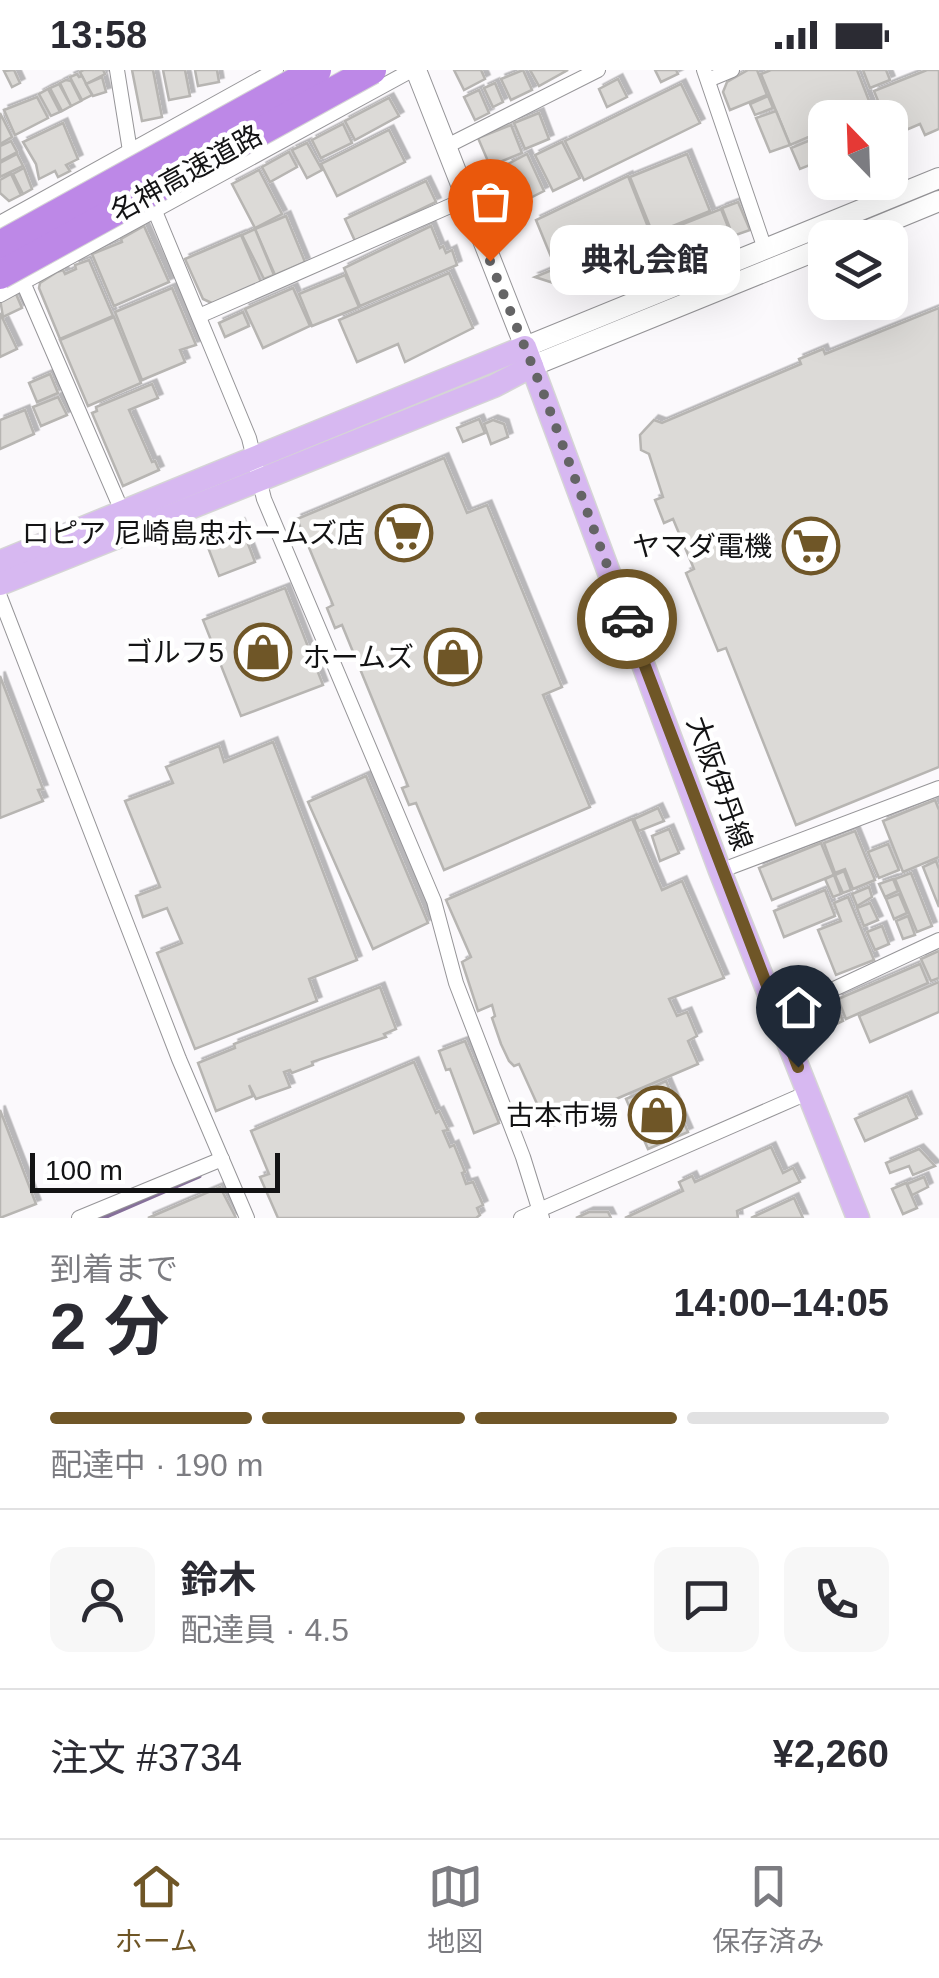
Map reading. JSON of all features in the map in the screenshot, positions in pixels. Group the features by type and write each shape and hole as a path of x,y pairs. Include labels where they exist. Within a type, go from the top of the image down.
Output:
{"highway":[{"name":"名神高速道路","path":"0,245 317,70"},
{"name":"名神高速道路","path":"11,279 372,70"}],"main road":[{"path":"414,70 528,357"},
{"path":"0,562 122,512 257,470 494,386 528,357 765,250 939,178"},
{"path":"893,220 939,201"},
{"path":"528,357 808,253"},
{"name":"大阪伊丹線","path":"528,357 720,871 858,1218"},
{"path":"0,584 257,470"}],"street":[{"path":"117,70 130,151 199,316 257,470 264,499 434,901 460,995 541,1214"},
{"path":"122,512 11,279 0,226 276,70"},
{"path":"0,295 11,279 156,210 414,70"},
{"path":"446,147 598,70"},
{"path":"732,70 706,75 765,250"},
{"path":"199,316 466,199"},
{"path":"0,597 179,1059 247,1218"},
{"path":"720,871 939,788"},
{"path":"778,1015 939,940"},
{"path":"522,1218 541,1214 808,1093"},
{"path":"80,1218 222,1159"}],"building":[{"path":"14,70 20,83 12,87 4,71"},
{"path":"103,70 105,74 86,84 80,72"},
{"path":"132,70 153,70 162,117 142,121"},
{"path":"163,70 185,70 190,96 169,100"},
{"path":"195,70 217,70 219,82 198,86"},
{"path":"454,70 481,70 485,79 464,90"},
{"path":"523,70 532,90 511,100 501,79"},
{"path":"530,70 568,70 539,86"},
{"path":"655,70 676,70 678,74 661,82"},
{"path":"748,70 757,70 767,95 730,110 723,92 727,82"},
{"path":"771,70 857,70 869,100 808,100 808,137 790,145 761,74"},
{"path":"863,70 886,70 890,80 870,88"},
{"path":"927,70 939,70 939,129 925,135 920,124 908,129 908,100 878,100 874,91"},
{"path":"77,74 92,95 82,100 70,77"},
{"path":"102,77 106,92 93,96 86,84"},
{"path":"618,79 627,97 607,107 599,89"},
{"path":"71,81 81,101 71,106 60,83"},
{"path":"495,83 503,102 493,107 484,88"},
{"path":"59,84 71,106 62,111 50,88"},
{"path":"681,84 700,123 584,180 565,141"},
{"path":"48,89 60,112 51,116 39,94"},
{"path":"479,90 489,113 475,120 464,97"},
{"path":"768,96 773,108 755,115 750,104"},
{"path":"37,97 48,118 15,135 4,110"},
{"path":"389,98 399,116 355,140 345,121"},
{"path":"776,111 790,145 770,152 756,118"},
{"path":"0,113 12,137 0,144"},
{"path":"539,113 549,139 525,149 514,123"},
{"path":"63,123 78,159 66,165 70,171 58,177 55,171 39,179 36,164 23,142"},
{"path":"343,124 352,143 321,158 312,140"},
{"path":"511,125 522,153 490,166 478,138"},
{"path":"389,130 405,162 337,196 321,164"},
{"path":"11,141 17,152 0,161 0,146"},
{"path":"808,141 808,166 800,169 791,148"},
{"path":"562,142 580,178 553,191 535,155"},
{"path":"307,143 322,170 307,178 292,150"},
{"path":"289,152 297,167 270,182 262,167"},
{"path":"17,154 23,166 0,177 0,163"},
{"path":"527,154 544,191 526,200 508,164"},
{"path":"687,154 710,211 653,234 630,177"},
{"path":"24,168 32,189 23,194 13,174"},
{"path":"259,170 282,214 255,228 232,184"},
{"path":"11,174 21,195 9,201 0,193 0,180"},
{"path":"628,176 648,227 613,241 615,248 593,257 590,250 554,264 536,220"},
{"path":"426,181 436,202 355,241 345,219"},
{"path":"738,202 750,230 733,236 722,208"},
{"path":"721,209 732,237 667,263 655,235"},
{"path":"286,216 305,262 275,275 255,229"},
{"path":"144,226 169,282 114,306 92,254 122,242 121,239"},
{"path":"431,226 440,248 443,246 446,253 452,250 457,265 360,306 344,268"},
{"path":"255,229 274,275 264,279 242,235"},
{"path":"241,235 261,282 214,304 203,299 185,259"},
{"path":"89,260 113,316 60,339 40,283"},
{"path":"571,262 584,293 535,277"},
{"path":"449,273 473,328 405,362 398,344 357,362 339,320"},
{"path":"345,275 359,307 312,326 299,294"},
{"path":"172,288 196,345 180,350 185,362 142,380 115,312"},
{"path":"293,288 310,326 263,348 245,309"},
{"path":"12,293 22,308 3,317 0,299"},
{"name":"ヤマダ電機","path":"939,308 939,767 796,825 726,648 718,651 686,573 694,569 673,519 664,523 655,500 663,497 649,454 641,450 640,435 654,420 662,423 801,364 799,359 823,349 825,354"},
{"path":"243,312 249,326 225,337 219,323"},
{"path":"0,313 17,349 0,357"},
{"path":"114,317 141,383 88,406 60,340"},
{"path":"50,374 58,393 37,402 29,383"},
{"path":"152,384 158,398 129,410 159,470 123,486 92,413 97,411 96,407"},
{"path":"58,397 67,415 41,426 33,407"},
{"path":"25,410 34,434 0,449 0,420"},
{"path":"479,419 485,433 463,442 457,428"},
{"path":"493,420 504,424 508,437 491,444 484,424"},
{"name":"ホームズ","path":"444,458 467,513 487,505 562,687 543,695 590,807 444,870 416,803 409,805 402,788 408,786 342,625 335,628 327,608 333,605 297,519"},
{"path":"240,523 255,562 219,576 204,537"},
{"name":"ゴルフ5","path":"285,588 323,685 241,716 203,620"},
{"path":"0,676 43,789 38,790 43,801 0,818"},
{"path":"273,742 357,960 309,979 317,1001 195,1049 157,953 182,943 167,908 143,917 136,896 160,887 125,801 173,783 166,767 219,746 224,762"},
{"path":"366,776 428,923 373,949 308,802"},
{"path":"935,800 939,810 939,857 903,872 883,821"},
{"path":"658,808 664,821 639,831 634,819"},
{"path":"632,819 662,890 682,881 724,978 669,999 677,1016 687,1012 697,1036 688,1041 698,1064 548,1128 519,1064 514,1066 509,1061 501,1044 492,1005 478,1011 462,962 471,957 446,900"},
{"path":"669,829 679,853 660,861 652,836"},
{"path":"855,831 875,880 853,889 845,869 835,873 824,843"},
{"path":"821,843 834,875 772,900 759,868"},
{"path":"888,844 899,870 879,878 868,852"},
{"path":"936,861 939,869 939,907 923,867"},
{"path":"844,871 851,890 843,893 835,875"},
{"path":"911,873 932,926 917,932 895,879"},
{"path":"834,875 841,894 833,897 825,879"},
{"path":"893,879 898,891 885,897 879,884"},
{"path":"869,887 872,897 857,906 852,894"},
{"path":"825,890 835,916 784,937 774,911"},
{"path":"899,894 907,913 894,919 886,899"},
{"path":"848,897 874,960 836,975 818,930 841,921 834,903"},
{"path":"870,903 878,920 864,926 857,908"},
{"path":"908,916 915,935 903,939 896,921"},
{"path":"882,926 889,944 875,950 867,932"},
{"path":"939,951 939,978 931,981 921,959"},
{"path":"920,964 928,983 846,1019 838,999"},
{"path":"939,982 939,1012 870,1042 859,1016"},
{"path":"380,987 396,1029 384,1034 386,1037 312,1062 313,1065 292,1073 284,1072 290,1087 256,1099 249,1085 253,1096 216,1111 198,1063 235,1048 234,1044"},
{"path":"835,1003 843,1021 824,1030 816,1011"},
{"path":"465,1041 499,1123 474,1133 450,1069 446,1070 439,1051"},
{"path":"414,1062 436,1113 439,1111 448,1130 443,1131 450,1147 454,1145 466,1184 473,1182 483,1205 477,1208 480,1215 278,1218 260,1177 269,1174 251,1131"},
{"name":"古本市場","path":"666,1081 688,1132 648,1149 626,1099"},
{"path":"907,1096 917,1118 865,1141 855,1119"},
{"path":"0,1110 36,1204 0,1218"},
{"path":"771,1147 783,1173 793,1168 800,1182 737,1211 738,1218 625,1218 683,1191 679,1182 692,1176 695,1182"},
{"path":"919,1149 935,1166 913,1175 909,1166 890,1173 886,1163"},
{"path":"924,1177 928,1187 912,1195 907,1184"},
{"path":"906,1183 917,1208 903,1214 892,1189"},
{"path":"220,1187 236,1218 148,1218"},
{"path":"794,1198 803,1218 751,1218"},
{"path":"589,1212 608,1212 611,1218 576,1218"}],"waterway":[{"path":"102,1218 199,1176"}],"way so far":[{"path":"490,261 627,619"}],"place":[{"name":"典礼会館","path":"490,261"},
{"name":"ロピア 尼崎島忠ホームズ店","path":"404,533"},
{"name":"ヤマダ電機","path":"811,546"},
{"name":"ゴルフ5","path":"263,652"},
{"name":"ホームズ","path":"453,657"},
{"name":"古本市場","path":"657,1115"}],"route":[{"path":"627,619 798,1067"}]}
